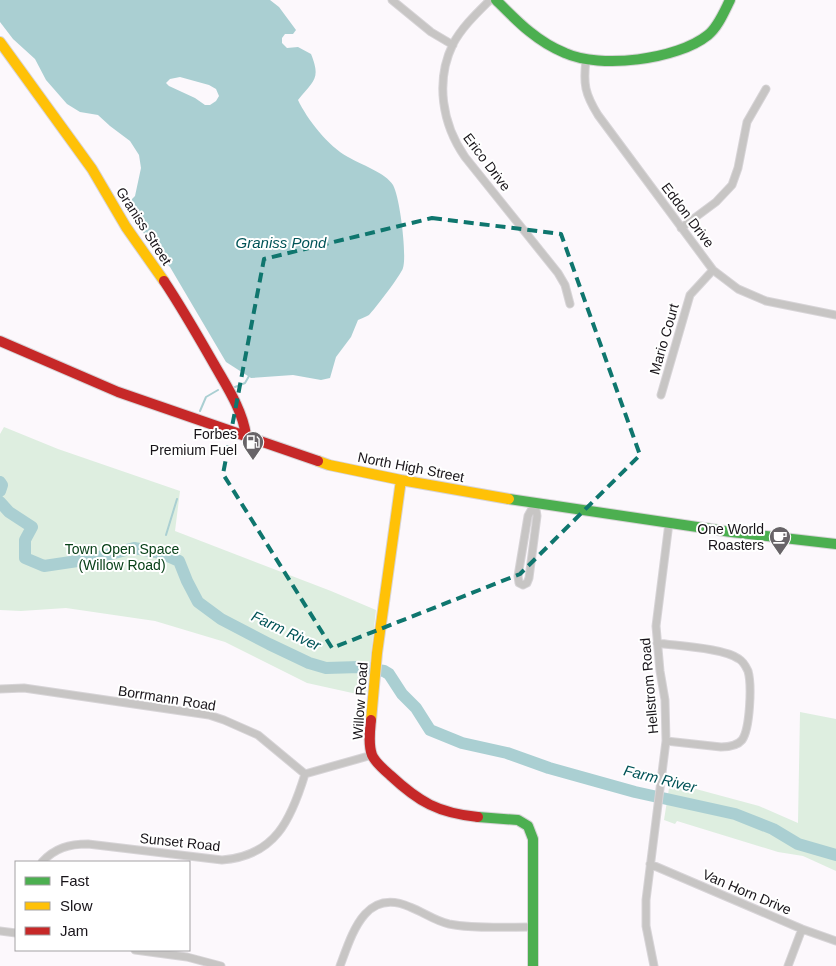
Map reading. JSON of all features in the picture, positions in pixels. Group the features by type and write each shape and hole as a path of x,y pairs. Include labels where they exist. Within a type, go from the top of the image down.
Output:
{"street":[{"path":"392,0 431,32 452,45"},
{"name":"Erico Drive","path":"490,0 468,23 452,45 446,65 443,89 446,116 453,138 465,157 558,273 565,286 570,304"},
{"path":"496,0 521,26 538,40 562,52 586,60 604,62 623,61 669,52 694,44 712,31 730,0"},
{"name":"Graniss Street","path":"0,42 73,141 126,227 181,306 236,403 244,422 246,435"},
{"name":"Eddon Drive","path":"586,60 584,82 586,92 598,115 713,270 738,289 766,302 836,314"},
{"path":"681,228 716,202 732,185 738,168 747,122 766,89"},
{"name":"Mario Court","path":"661,395 690,295 713,270"},
{"name":"North High Street","path":"0,341 118,392 329,465 401,480 535,503 669,523 836,544"},
{"name":"Willow Road","path":"401,480 384,591 372,700 369,739 372,755 381,767 407,791 434,808 449,813 469,816 518,820 528,826 534,839 533,966"},
{"path":"535,503 537,516 529,578 523,585 519,583 518,576 528,516 535,503"},
{"name":"Hellstrom Road","path":"654,966 646,926 646,900 666,740 665,700 657,643 656,612 669,523"},
{"path":"657,643 734,655 746,666 749,680 748,719 745,733 738,743 721,747 666,740"},
{"name":"Borrmann Road","path":"0,689 24,688 209,715 258,735 306,774"},
{"path":"306,774 372,755"},
{"name":"Sunset Road","path":"43,861 54,851 74,844 88,844 222,860 242,858 260,850 271,842 282,829 306,774"},
{"name":"Van Horn Drive","path":"650,864 802,929 836,941"},
{"path":"340,966 361,917 370,909 388,902 408,906 447,924 533,927"},
{"path":"788,966 802,929"},
{"path":"0,931 15,933"},
{"path":"142,951 187,957 221,966"}],"highlighted area":[{"path":"432,218 561,234 640,455 520,574 332,648 223,474 264,259"}],"green space":[{"name":"Town Open Space (Willow Road)","path":"4,427 58,449 180,491 175,531 376,610 366,696 307,683 225,642 155,621 66,608 21,611 0,610 0,434"},
{"path":"800,712 836,719 836,871 803,856 778,852 677,821 675,824 664,820 670,782 759,806 798,823"}],"water":[{"name":"Graniss Pond","path":"0,0 270,0 279,7 296,30 293,34 285,34 282,38 282,43 287,48 298,47 311,54 314,62 316,74 314,79 298,100 319,132 333,146 348,157 390,181 396,192 402,227 403,268 393,285 372,312 358,320 351,337 336,357 330,378 321,380 293,375 251,378 226,362 170,267 151,245 136,219 130,201 135,196 141,168 139,155 130,141 98,115 80,112 67,104 46,80 35,59 13,39 0,22","holes":["180,77 209,85 216,89 219,96 210,105 205,105 166,83 170,79"]}],"waterway":[{"path":"235,387 245,383 249,376"},
{"path":"200,411 206,397 218,390"},
{"name":"Farm River","path":"0,482 2,485 0,491"},
{"path":"166,535 177,499"},
{"name":"Farm River","path":"0,502 9,512 32,527 25,540 25,558 44,566 91,559 134,548 161,553 179,561 198,602 221,619 309,663 326,668 360,667 384,671 389,674 402,694 416,708 430,730 462,743 507,753 549,768 635,792 735,814 773,829 798,844 836,855"},
{"name":"Farm River","path":"161,553 163,546"}],"traffic: fast":[{"path":"496,0 545,43 580,58 617,61 658,56 678,51 694,44 715,28 730,0"},
{"path":"509,499 731,532 836,544"},
{"path":"478,817 518,820 528,826 533,839 533,966"}],"traffic: slow":[{"path":"0,42 92,169 126,227 164,281"},
{"path":"318,461 401,480 509,499"},
{"path":"371,720 377,653 401,480"}],"traffic: jam":[{"path":"164,281 229,390 238,407 246,435"},
{"path":"0,341 118,392 318,461"},
{"path":"371,720 370,746 372,755 385,770 410,792 430,805 451,813 478,817"}],"place":[{"name":"Forbes Premium Fuel","path":"253,461"},
{"name":"One World Roasters","path":"780,556"}]}
